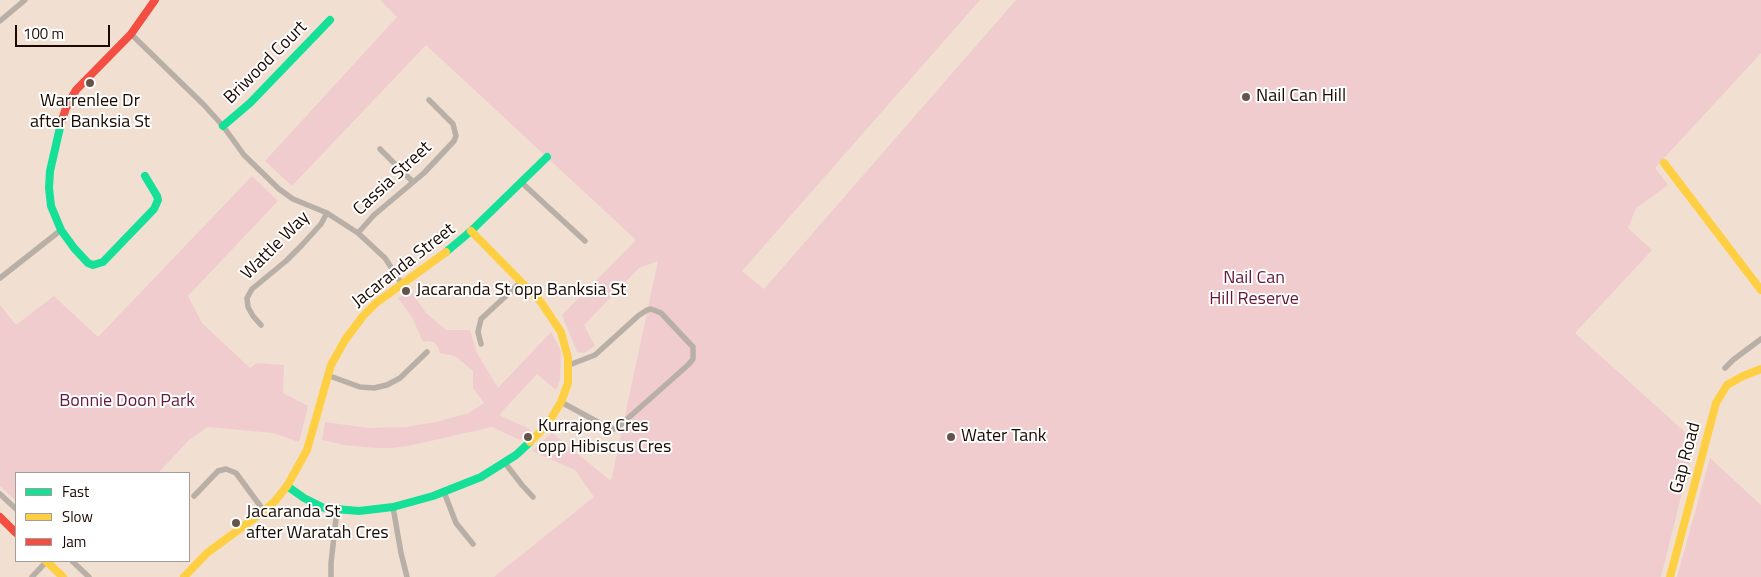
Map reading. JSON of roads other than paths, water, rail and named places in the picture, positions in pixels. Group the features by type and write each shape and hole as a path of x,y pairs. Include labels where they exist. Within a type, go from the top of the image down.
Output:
{"street":[{"path":"144,176 157,196 158,200 154,209 112,254 98,265 93,266 82,257 61,230 51,206 50,171 58,133 66,108 82,83 131,34 155,0"},
{"path":"0,21 20,1"},
{"name":"Briwood Court","path":"223,126 250,103 330,20"},
{"path":"131,34 204,105 223,126 244,155 279,189 293,199 327,213 358,232 385,258 402,284"},
{"name":"Cassia Street","path":"358,232 374,215 434,164 456,136 453,124 429,100"},
{"path":"380,148 413,182"},
{"name":"Jacaranda Street","path":"188,576 207,553 264,511 287,486 307,450 314,431 327,375 337,352 358,321 376,303 434,262 471,231 547,157"},
{"path":"1664,163 1761,290"},
{"path":"521,182 586,242"},
{"name":"Wattle Way","path":"261,325 248,307 247,298 252,289 302,245 321,224 327,213"},
{"path":"0,278 61,230"},
{"path":"287,486 324,508 359,511 392,507 444,492 476,479 505,463 541,432 555,413 568,383 569,365 564,342 555,321 544,306 471,231"},
{"path":"481,344 478,332 481,319 521,282"},
{"path":"561,402 570,405 606,427 617,428 688,365 692,359 693,347 661,314 651,309 638,316 595,355 569,365"},
{"path":"1725,368 1761,339"},
{"path":"327,375 360,387 374,388 387,385 400,378 427,352"},
{"name":"Gap Road","path":"1670,577 1716,403 1722,391 1728,385 1743,376 1761,369"},
{"path":"505,463 533,497"},
{"path":"194,496 218,471 226,469 236,474 264,511"},
{"path":"444,492 456,523 473,544"},
{"path":"0,494 15,508"},
{"path":"392,507 407,577"},
{"path":"331,577 337,510"},
{"path":"0,517 15,532"},
{"path":"32,577 45,562"},
{"path":"47,562 63,577"},
{"path":"73,562 89,577"}],"place":[{"name":"Warrenlee Dr after Banksia St","path":"90,83"},
{"name":"Nail Can Hill","path":"1246,97"},
{"name":"Jacaranda St opp Banksia St","path":"406,291"},
{"name":"Kurrajong Cres opp Hibiscus Cres","path":"528,437"},
{"name":"Water Tank","path":"951,437"},
{"name":"Jacaranda St after Waratah Cres","path":"236,523"}],"park label":[{"name":"Nail Can Hill Reserve","path":"1254,289"},
{"name":"Bonnie Doon Park","path":"127,402"}]}
